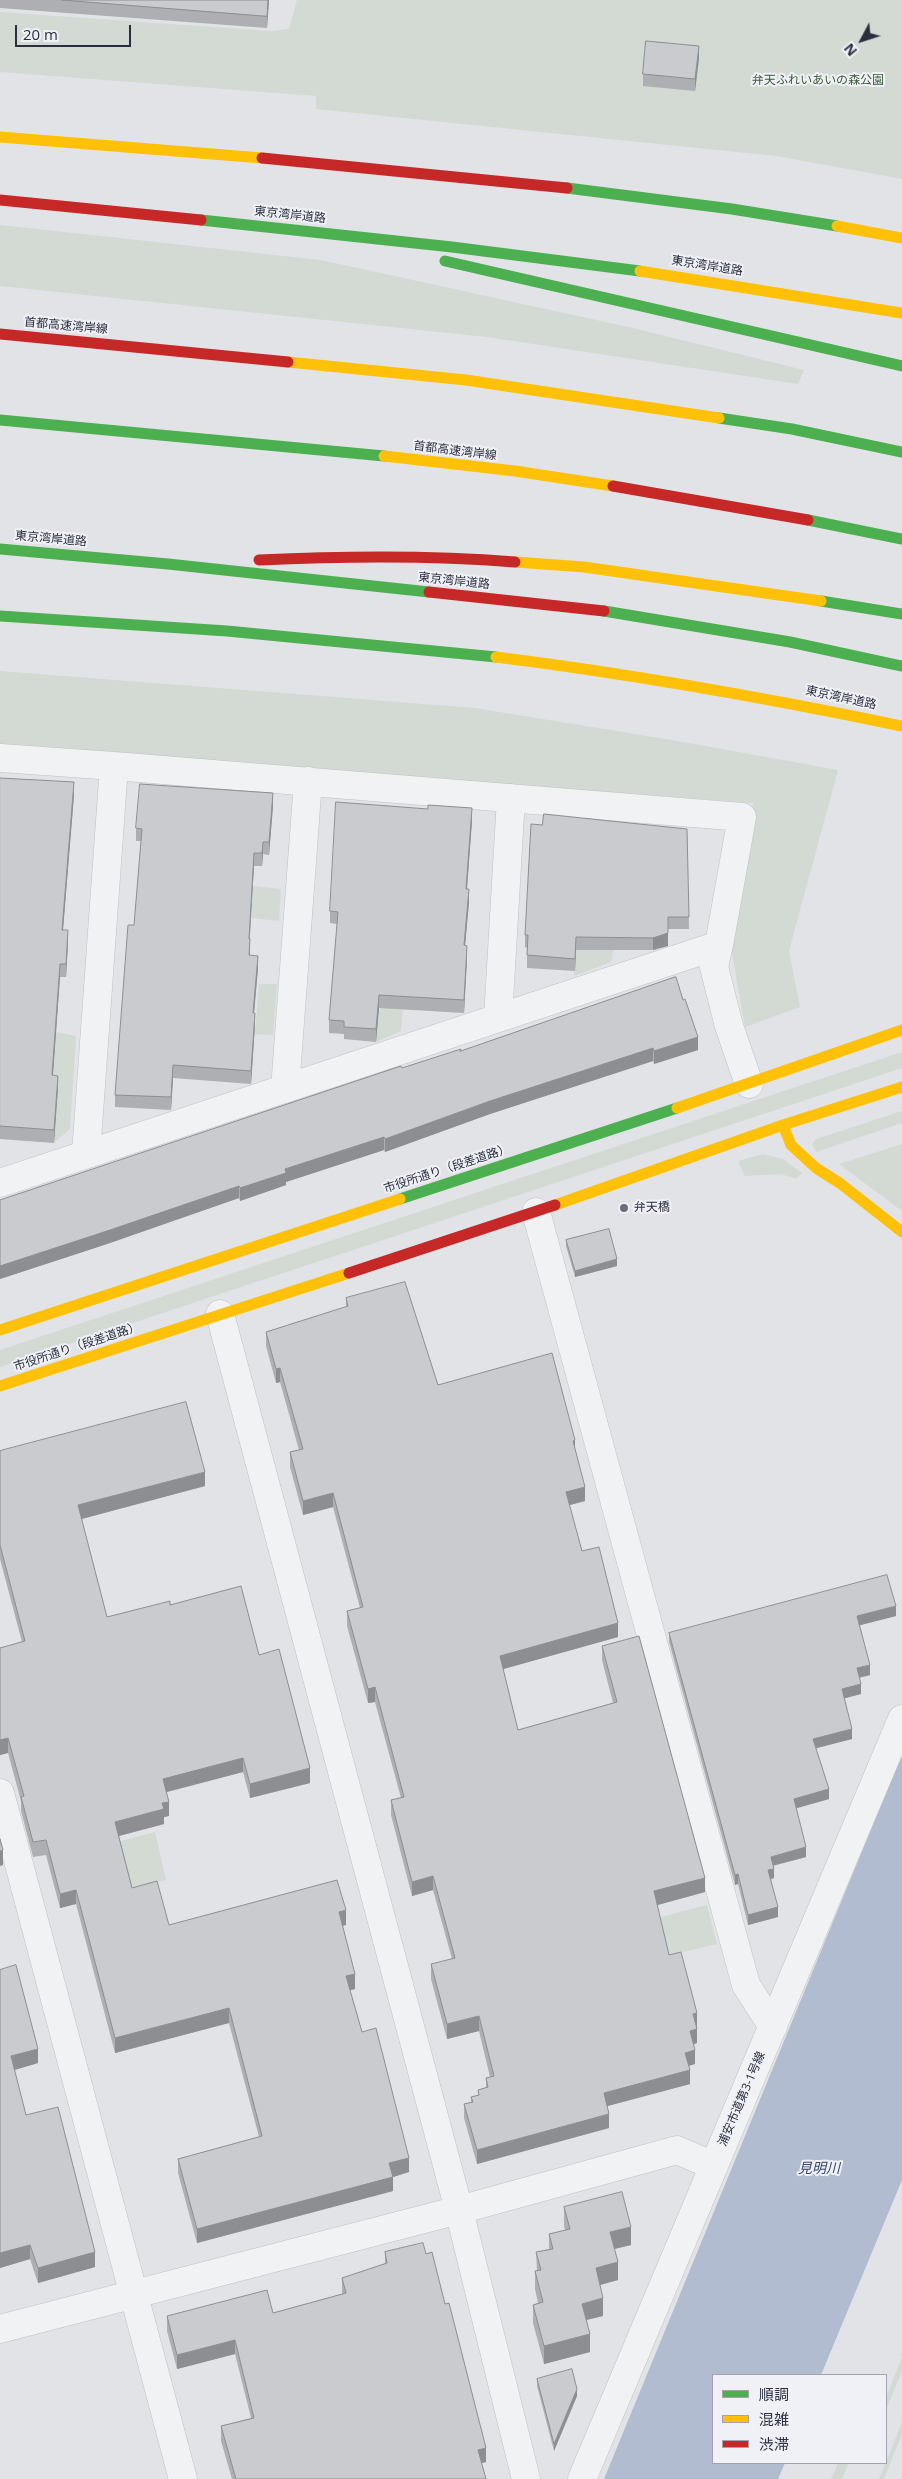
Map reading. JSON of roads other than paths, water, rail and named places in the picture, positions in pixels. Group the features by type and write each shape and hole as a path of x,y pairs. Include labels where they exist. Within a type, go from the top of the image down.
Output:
{"main road":[{"path":"0,136 208,153 554,186 722,207 902,238"},
{"name":"東京湾岸道路","path":"0,200 307,230 646,271 792,293 902,313"},
{"path":"307,230 902,366"},
{"name":"首都高速湾岸線","path":"0,334 179,350 466,380 792,430 902,452"},
{"name":"首都高速湾岸線","path":"0,420 169,434 462,464 639,490 778,514 902,539"},
{"name":"東京湾岸道路","path":"0,548 168,564 610,612 699,625 902,666"},
{"path":"168,564 340,556 455,557 593,569 785,595 902,614"},
{"name":"東京湾岸道路","path":"0,616 288,636 520,658 758,694 902,726"},
{"name":"市役所通り（段差道路）","path":"0,1330 749,1084 902,1030"},
{"name":"市役所通り（段差道路）","path":"0,1386 536,1212 782,1125 902,1087"},
{"path":"782,1125 791,1145 816,1168 841,1184 902,1232"}],"street":[{"path":"0,758 742,817 714,967 728,1026 749,1084"},
{"path":"86,1154 114,766"},
{"path":"285,1089 308,781"},
{"path":"498,1018 511,798"},
{"path":"0,1183 719,945"},
{"path":"536,1212 746,1985 773,2026"},
{"path":"220,1314 459,2210 526,2479"},
{"name":"浦安市道第3-1号線","path":"582,2479 902,1719"},
{"path":"0,1793 183,2479"},
{"path":"0,2329 459,2210 677,2150 714,2166"}],"water":[{"name":"見明川","path":"902,1754 902,2180 821,2374 712,2374 712,2464 785,2464 778,2479 604,2479"}],"place":[{"name":"弁天橋","path":"624,1208"}],"park label":[{"name":"弁天ふれいあいの森公園","path":"818,81"}]}
